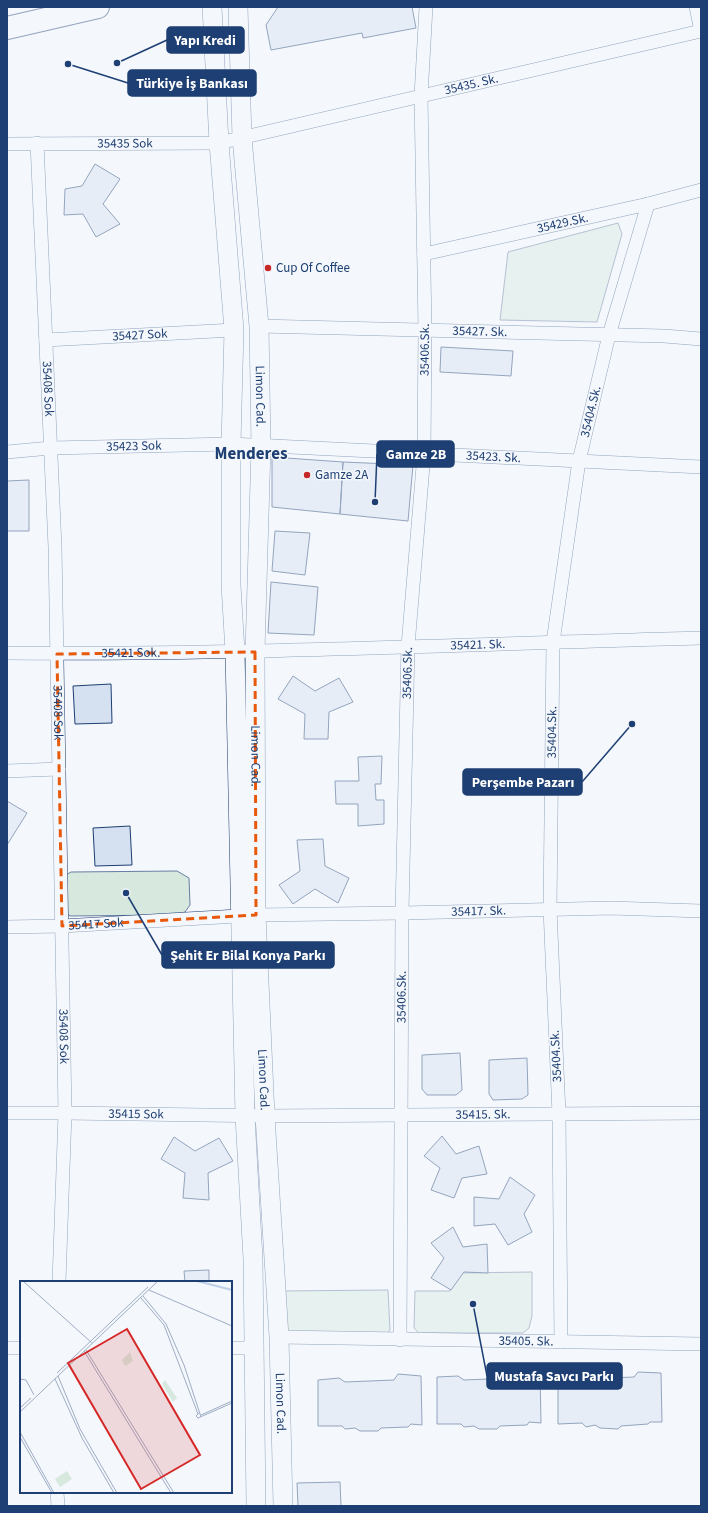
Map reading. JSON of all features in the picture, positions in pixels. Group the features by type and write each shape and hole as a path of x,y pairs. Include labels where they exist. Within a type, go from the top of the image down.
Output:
{"highway":[{"path":"7,28 98,7"}],"street":[{"name":"Limon Cad.","path":"212,7 219,143 234,330 231,444 231,585 248,916 265,1116 279,1337 283,1506"},
{"name":"Limon Cad.","path":"238,7 242,138 259,326 261,447 248,916 245,1116 253,1259 256,1506"},
{"name":"35406.Sk.","path":"400,1340 402,914 408,646 424,454 425,330 421,96 426,7"},
{"path":"696,7 701,31"},
{"name":"35435. Sk.","path":"242,138 701,31"},
{"name":"35435 Sok","path":"7,144 219,143 242,138"},
{"name":"35408 Sok","path":"37,143 55,548 65,1113 59,1281"},
{"name":"35429.Sk.","path":"424,254 648,204 701,190"},
{"name":"35404.Sk.","path":"561,1342 559,1114 550,909 553,642 579,461 609,335 648,204"},
{"name":"35427. Sk.","path":"259,326 609,335 701,339"},
{"name":"35427 Sok","path":"46,340 234,330"},
{"name":"35423 Sok","path":"7,452 51,448 231,444 261,447"},
{"name":"35423. Sk.","path":"261,447 701,467"},
{"name":"35421. Sk.","path":"255,652 701,638"},
{"name":"35421 Sok.","path":"7,653 57,654 255,652"},
{"path":"7,771 59,770"},
{"name":"35417. Sk.","path":"248,916 402,914 610,908 701,911"},
{"name":"35417 Sok","path":"7,927 62,926 248,916"},
{"name":"35415 Sok","path":"7,1114 65,1113 265,1116"},
{"name":"35415. Sk.","path":"265,1116 701,1113"},
{"name":"35405. Sk.","path":"279,1337 701,1344"},
{"path":"7,1348 20,1348"},
{"path":"232,1348 253,1348"},
{"path":"57,1493 58,1506"}],"highlighted area":[{"path":"255,652 256,915 62,926 57,654"}],"shaded area":[{"path":"618,223 622,234 597,322 500,320 508,252"},
{"path":"177,871 189,878 190,905 185,912 172,915 70,916 64,911 64,876 71,872"},
{"path":"532,1272 532,1316 529,1328 523,1333 419,1333 414,1328 415,1291 450,1291 460,1273"},
{"path":"388,1290 390,1330 384,1337 283,1332 281,1291"}],"building":[{"path":"278,7 412,7 416,28 363,38 362,33 271,50 266,25"},
{"path":"95,164 120,179 103,204 120,224 96,237 83,214 64,215 65,189 82,186"},
{"path":"441,347 513,351 511,376 440,372"},
{"name":"Gamze 2A","path":"272,457 343,462 340,514 272,507"},
{"path":"343,462 413,465 408,521 340,514"},
{"path":"29,480 29,531 7,531 7,481"},
{"path":"275,531 310,533 305,575 272,571"},
{"path":"271,582 318,587 314,635 268,633"},
{"path":"293,676 315,691 339,678 353,702 329,712 328,739 304,739 305,714 278,699"},
{"path":"111,684 112,723 75,724 73,686"},
{"path":"382,756 381,784 375,784 376,800 384,800 384,824 358,826 358,804 336,804 335,781 359,781 358,757"},
{"path":"7,801 27,813 7,845"},
{"path":"130,826 132,865 95,866 93,828"},
{"path":"323,839 325,866 349,878 338,903 315,889 293,904 279,885 300,871 297,840"},
{"path":"460,1053 462,1090 456,1095 427,1095 422,1089 422,1055"},
{"path":"527,1058 528,1095 522,1099 493,1100 489,1094 489,1060"},
{"path":"442,1136 456,1154 479,1146 487,1174 462,1178 454,1198 431,1190 440,1168 424,1156"},
{"path":"174,1137 195,1151 219,1138 233,1161 208,1173 209,1200 183,1198 185,1173 161,1159"},
{"path":"510,1177 535,1195 524,1214 532,1232 508,1245 495,1224 474,1226 474,1197 499,1199"},
{"path":"453,1227 463,1247 487,1244 488,1273 464,1272 451,1290 431,1278 444,1258 431,1243"},
{"path":"209,1270 209,1281 185,1281 184,1271"},
{"path":"517,1372 540,1374 541,1423 529,1422 527,1425 500,1426 497,1429 479,1429 474,1426 464,1427 461,1424 437,1424 437,1377 458,1376 464,1380 513,1378"},
{"path":"638,1372 661,1373 662,1422 621,1426 618,1429 600,1428 595,1425 586,1427 582,1423 558,1424 558,1377 579,1375 585,1379 634,1377"},
{"path":"398,1374 421,1376 422,1425 411,1424 408,1427 381,1428 378,1431 360,1431 355,1428 345,1429 342,1426 318,1426 318,1380 339,1378 345,1382 394,1380"},
{"path":"340,1482 341,1506 298,1506 297,1483"}],"place":[{"name":"Yapı Kredi","path":"117,63"},
{"name":"Türkiye İş Bankası","path":"68,64"},
{"name":"Cup Of Coffee","path":"268,268"},
{"name":"Gamze 2A","path":"307,475"},
{"name":"Gamze 2B","path":"375,502"},
{"name":"Perşembe Pazarı","path":"632,724"},
{"name":"Şehit Er Bilal Konya Parkı","path":"126,893"},
{"name":"Mustafa Savcı Parkı","path":"473,1304"}],"district":[{"name":"Menderes","path":"251,454"}]}
